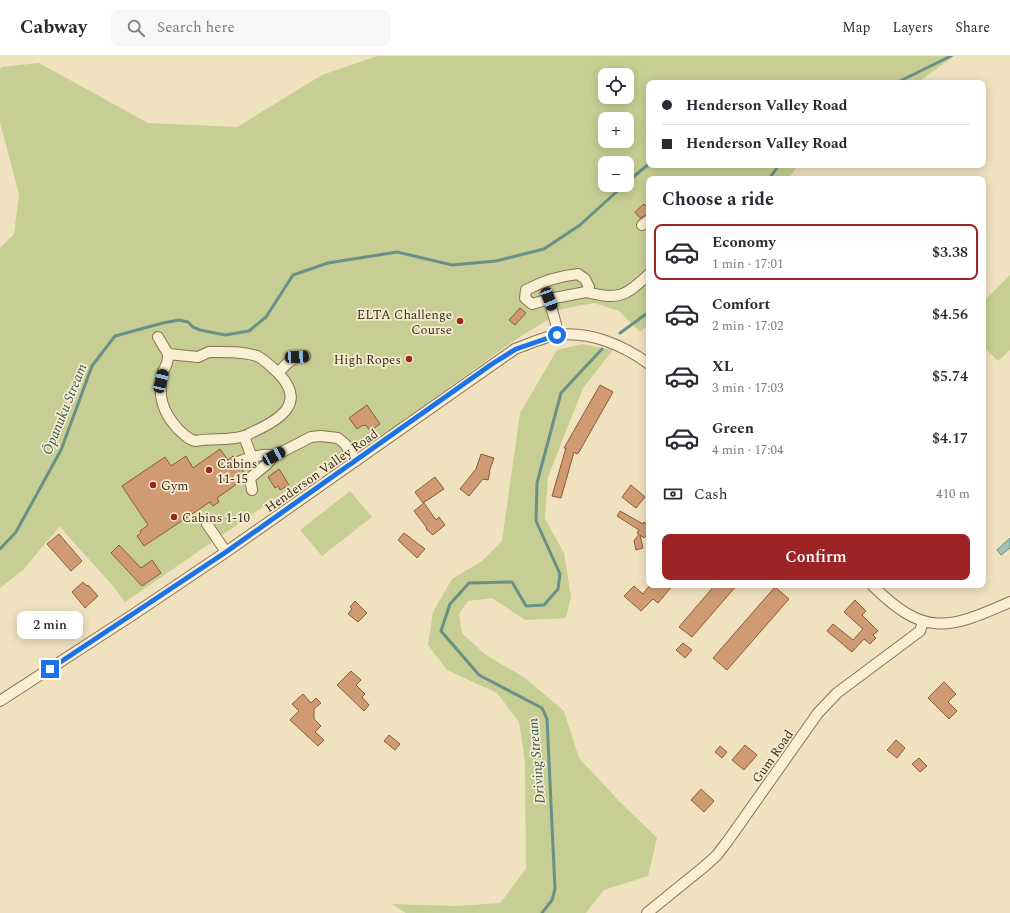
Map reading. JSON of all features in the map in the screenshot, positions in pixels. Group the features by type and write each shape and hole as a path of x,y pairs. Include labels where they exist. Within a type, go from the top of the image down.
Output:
{"street":[{"path":"586,292 589,287 585,279 578,274 548,280 526,290 526,298 532,304 586,292 614,297 624,294 639,284 646,277"},
{"path":"549,299 560,335"},
{"name":"Henderson Valley Road","path":"0,701 226,552 516,349 543,339 571,334 598,339 628,350 646,362"},
{"path":"158,338 168,354 167,363 161,381 161,400 173,423 190,440 225,439 244,436 273,421 282,415 288,408 290,392 285,382 267,362 258,357 249,354 211,352 198,357 168,354"},
{"path":"278,373 288,362 297,357 305,356"},
{"path":"244,436 253,462"},
{"path":"252,490 250,478 274,456 311,437 321,436 338,438 345,444 356,461"},
{"path":"214,447 225,439"},
{"path":"238,462 253,462 267,455 274,456"},
{"path":"207,524 226,552"},
{"path":"875,588 895,606 913,618 923,622 935,624 959,622 1010,602"},
{"name":"Gum Road","path":"647,913 717,855 818,713 827,703 837,693 920,631 923,622"}],"green space":[{"path":"377,56 954,56 921,80 646,80 646,168 796,168 790,176 646,176 646,327 640,332 619,311 594,303 562,309 550,314 551,318 518,338 370,444 357,447 353,445 125,602 60,526 23,570 0,588 0,248 14,234 19,194 0,123 1,67 39,63 148,123 237,127 322,75"},
{"path":"1010,275 1010,350 998,361 986,349 986,299"},
{"path":"582,344 613,350 583,388 548,477 545,519 564,553 571,597 566,618 525,620 492,598 468,601 459,614 462,633 486,655 525,678 564,711 579,758 618,800 657,838 648,876 604,890 586,913 406,913 392,904 456,906 500,903 526,869 525,762 519,722 497,693 447,670 428,645 433,612 452,579 482,561 502,541 520,413 557,350"},
{"path":"350,491 372,517 322,556 300,530"}],"water":[{"path":"1010,538 1010,548 1001,555 997,550"}],"building":[{"path":"644,204 646,206 646,215 640,218 635,212"},
{"path":"520,308 526,313 515,325 509,320"},
{"path":"600,385 613,392 579,452 577,454 574,452 561,498 552,496 566,448 564,448"},
{"path":"367,405 380,424 370,431 366,425 363,425 357,429 349,418"},
{"path":"220,449 228,460 233,456 234,457 232,465 237,468 241,468 245,474 244,479 217,498 219,502 213,506 210,502 144,546 137,536 141,533 140,531 148,525 122,486 165,457 171,466 186,456 193,468"},
{"path":"481,454 494,458 488,480 483,479 469,496 460,489 476,469"},
{"path":"279,469 289,485 280,490 278,486 275,488 268,477"},
{"path":"435,477 444,489 423,503 415,492"},
{"path":"631,485 645,497 636,508 622,497"},
{"path":"424,503 436,520 439,517 445,525 433,535 426,529 427,528 414,511"},
{"path":"620,511 643,524 644,522 646,524 646,536 644,538 640,535 643,548 636,550 634,541 639,534 637,533 639,530 617,516"},
{"path":"404,533 425,549 417,558 398,540"},
{"path":"59,534 82,561 71,571 47,544"},
{"path":"119,545 141,568 152,560 161,573 142,586 111,553"},
{"path":"83,582 87,586 88,585 98,596 85,608 72,592"},
{"path":"634,586 643,594 648,588 670,588 658,603 653,599 641,611 624,596"},
{"path":"712,588 734,588 692,637 679,627"},
{"path":"774,588 776,588 789,599 727,670 713,658"},
{"path":"855,600 866,611 862,615 878,631 873,635 876,638 870,644 864,639 852,652 827,631 833,624 853,640 863,629 844,612"},
{"path":"355,601 367,613 358,622 348,614 352,609 350,607"},
{"path":"683,643 692,650 685,658 676,650"},
{"path":"351,671 361,680 356,685 365,694 362,697 369,705 364,711 337,685"},
{"path":"944,682 956,694 948,702 957,711 949,719 928,698"},
{"path":"303,694 311,703 316,698 321,703 314,709 314,719 321,726 315,732 324,740 318,746 290,720 299,711 292,704"},
{"path":"389,735 400,744 395,750 384,741"},
{"path":"896,740 905,748 897,758 887,750"},
{"path":"745,745 757,755 744,770 732,760"},
{"path":"720,746 727,752 722,758 715,752"},
{"path":"919,758 927,766 920,772 912,764"},
{"path":"701,789 714,801 704,812 691,800"}],"waterway":[{"name":"Ōpanuku Stream","path":"902,80 951,56"},
{"name":"Ōpanuku Stream","path":"634,176 646,166"},
{"name":"Driving Stream","path":"771,176 777,168"},
{"name":"Ōpanuku Stream","path":"0,549 16,532 61,450 92,366 115,336 179,320 188,322 193,327 200,330 225,335 249,331 266,317 293,275 328,263 397,252 452,265 496,261 544,249 580,225 616,192"},
{"name":"Driving Stream","path":"620,333 646,314"},
{"name":"Driving Stream","path":"542,913 552,900 555,889 547,719 542,708 479,675 441,631 450,604 469,583 512,582 526,606 544,605 558,589 560,574 536,521 537,483 561,393 602,349"}],"place":[{"name":"ELTA Challenge Course","path":"460,321"},
{"name":"High Ropes","path":"409,359"},
{"name":"Cabins 11-15","path":"209,470"},
{"name":"Gym","path":"153,485"},
{"name":"Cabins 1-10","path":"174,517"}],"route":[{"path":"50,669 226,552 492,364 529,343 557,335"}]}
